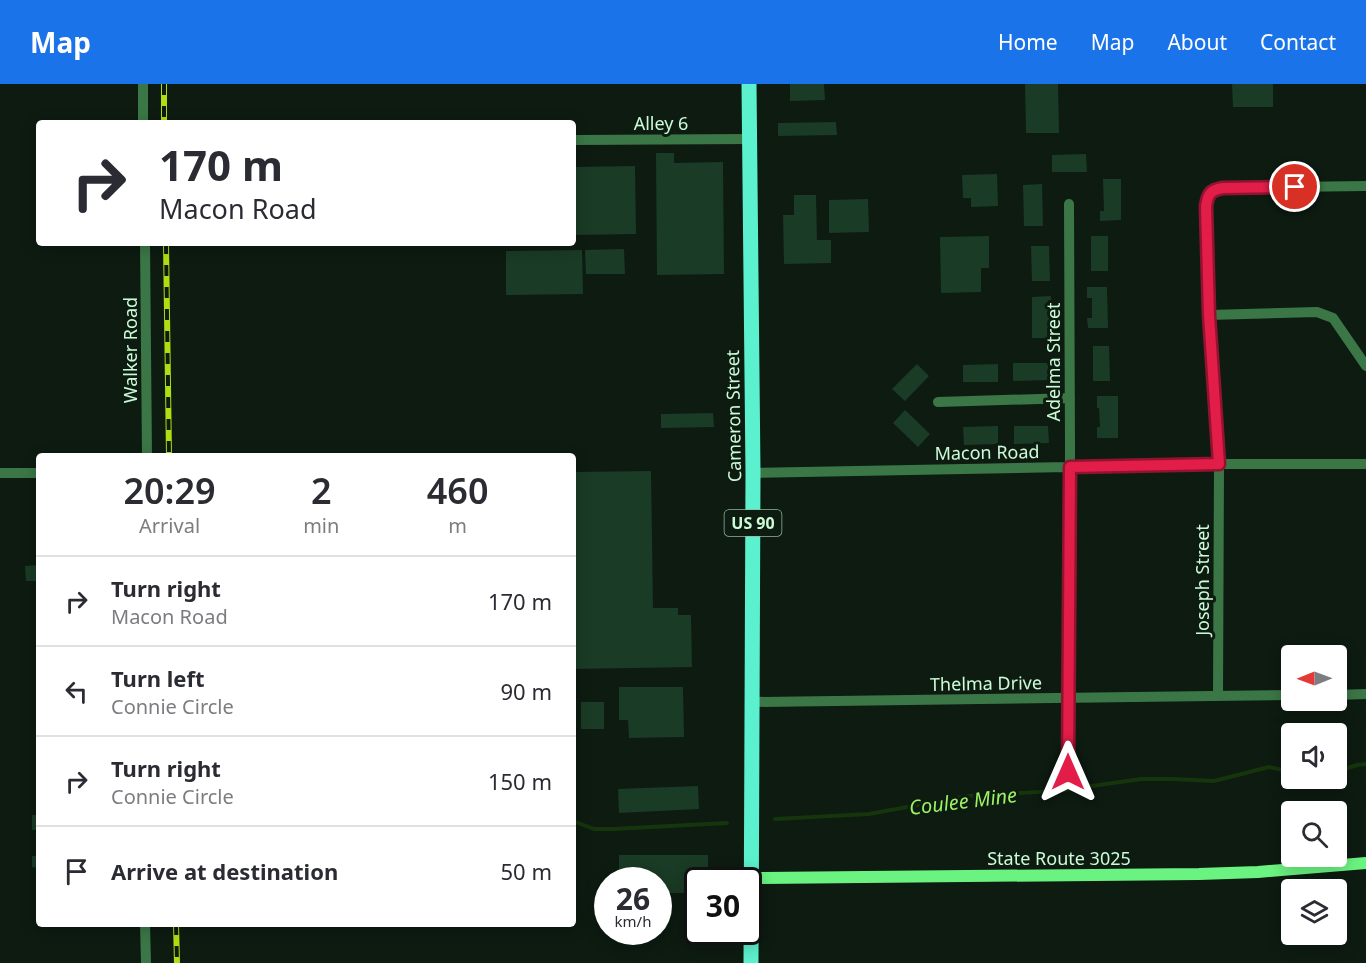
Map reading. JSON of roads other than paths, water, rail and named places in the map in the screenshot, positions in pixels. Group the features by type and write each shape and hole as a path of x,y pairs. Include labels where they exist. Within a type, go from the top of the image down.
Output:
{"main road":[{"name":"Cameron Street","path":"749,84 754,702 752,867"},
{"name":"State Route 3025","path":"762,878 1199,874 1366,864"},
{"name":"Cameron Street","path":"751,945 751,963"}],"street":[{"path":"143,84 143,120"},
{"name":"Alley 6","path":"576,140 750,139"},
{"name":"Joseph Street","path":"1218,696 1219,464 1209,315 1206,206 1209,193 1223,188 1366,186"},
{"name":"Adelma Street","path":"1068,772 1069,204"},
{"name":"Walker Road","path":"145,246 147,453"},
{"path":"1209,315 1317,312 1326,314 1333,318 1366,366"},
{"path":"938,402 1070,398"},
{"name":"Macon Road","path":"753,473 1219,464 1366,464"},
{"path":"0,473 36,472"},
{"path":"1347,695 1366,694"},
{"name":"Thelma Drive","path":"754,702 1281,695"},
{"path":"145,927 146,963"}],"waterway":[{"name":"Coulee Mine","path":"1347,768 1366,764"},
{"name":"Coulee Mine","path":"775,819 869,814 967,796 1057,791 1141,779 1214,781 1269,767 1281,770"},
{"name":"Coulee Mine","path":"576,822 594,829 727,823"}],"railway":[{"path":"164,84 164,120"},
{"path":"166,246 169,453"},
{"path":"176,927 177,963"}]}
